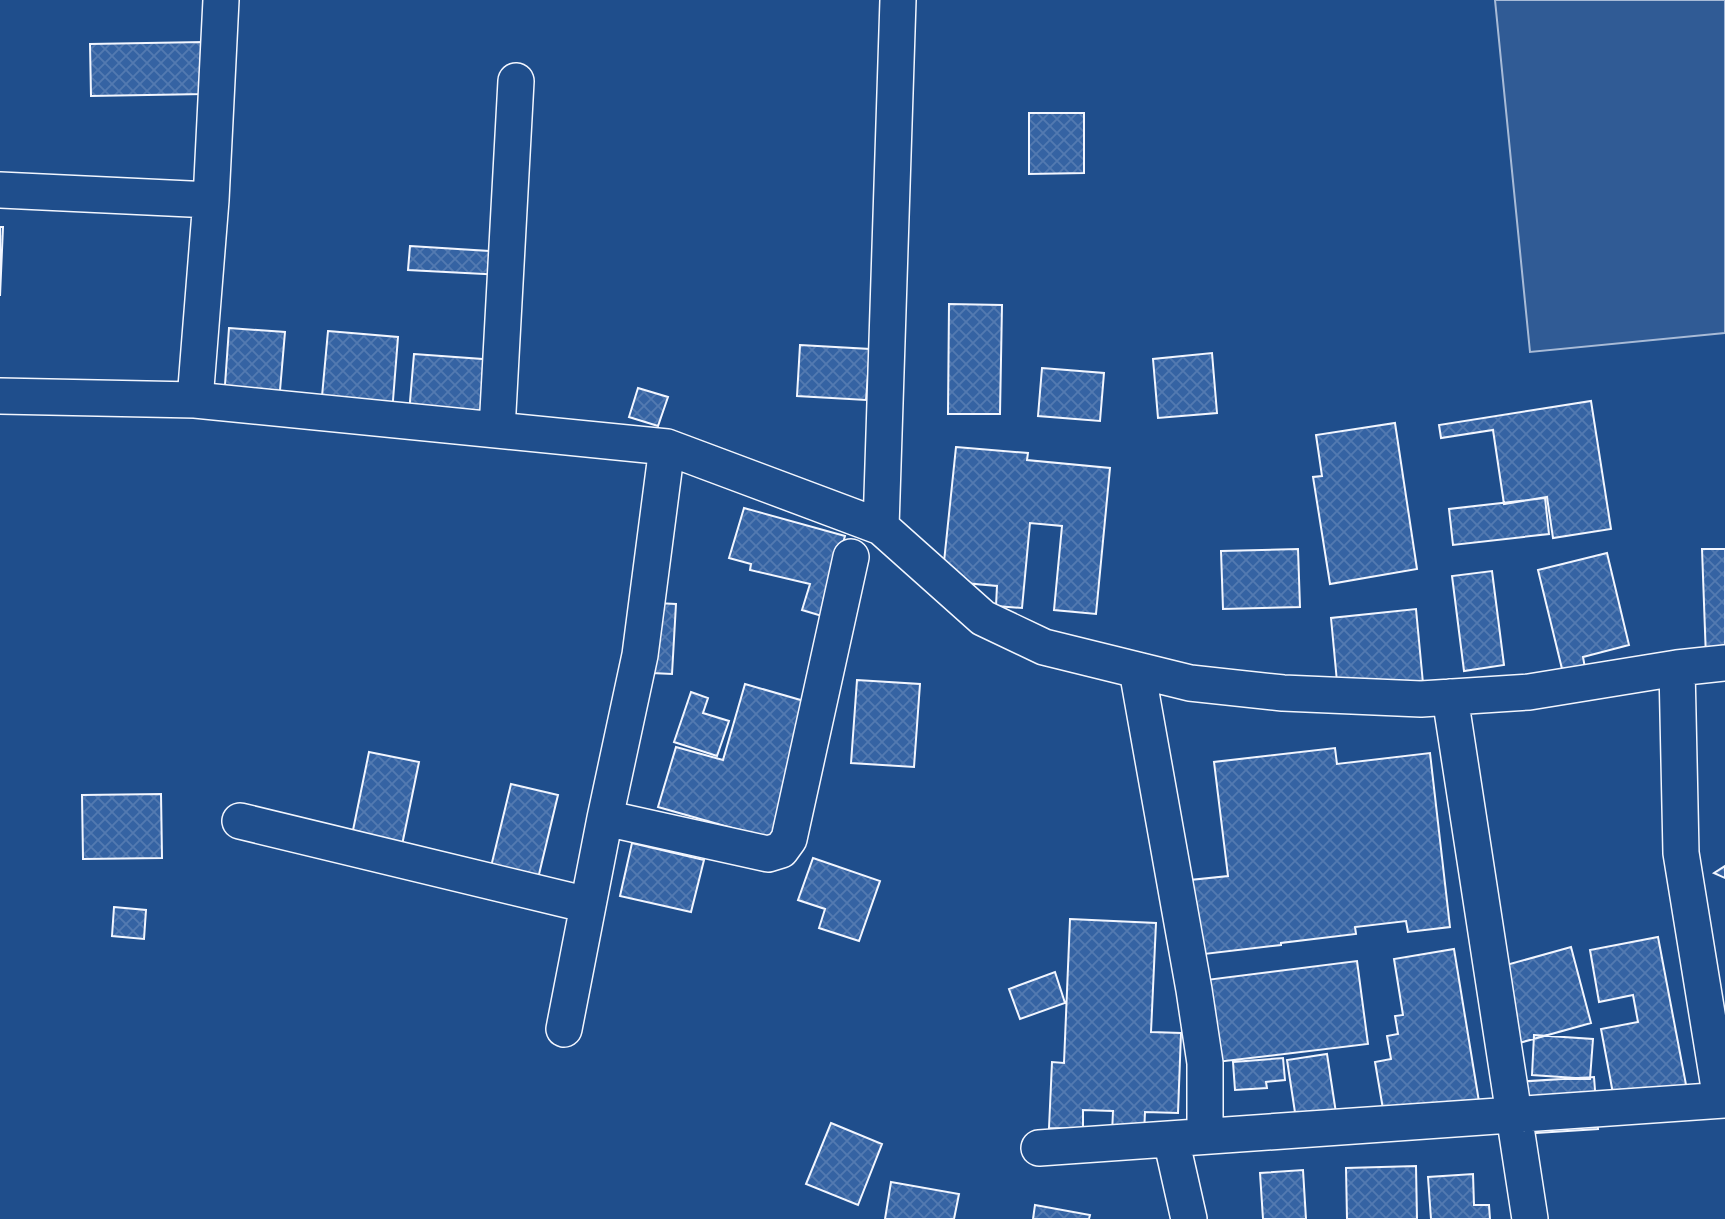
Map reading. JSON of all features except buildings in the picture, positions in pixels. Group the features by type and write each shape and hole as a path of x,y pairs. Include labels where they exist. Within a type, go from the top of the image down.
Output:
{"street":[{"path":"195,400 211,200 221,0"},
{"path":"881,527 898,0"},
{"path":"497,430 516,80"},
{"path":"0,190 211,200"},
{"path":"0,396 195,400 667,447 881,527 983,618 1044,647 1190,683 1283,693 1421,699 1529,692 1725,663"},
{"path":"564,1028 640,655 667,447"},
{"path":"605,818 768,854 781,850 789,839 851,557"},
{"path":"1039,1148 1723,1100 1682,853 1677,668"},
{"path":"1137,670 1205,1063 1205,1136"},
{"path":"1450,697 1530,1219"},
{"path":"240,821 588,905"},
{"path":"1171,1139 1189,1219"}],"shaded area":[{"path":"1495,0 1725,0 1725,333 1530,352"}]}
